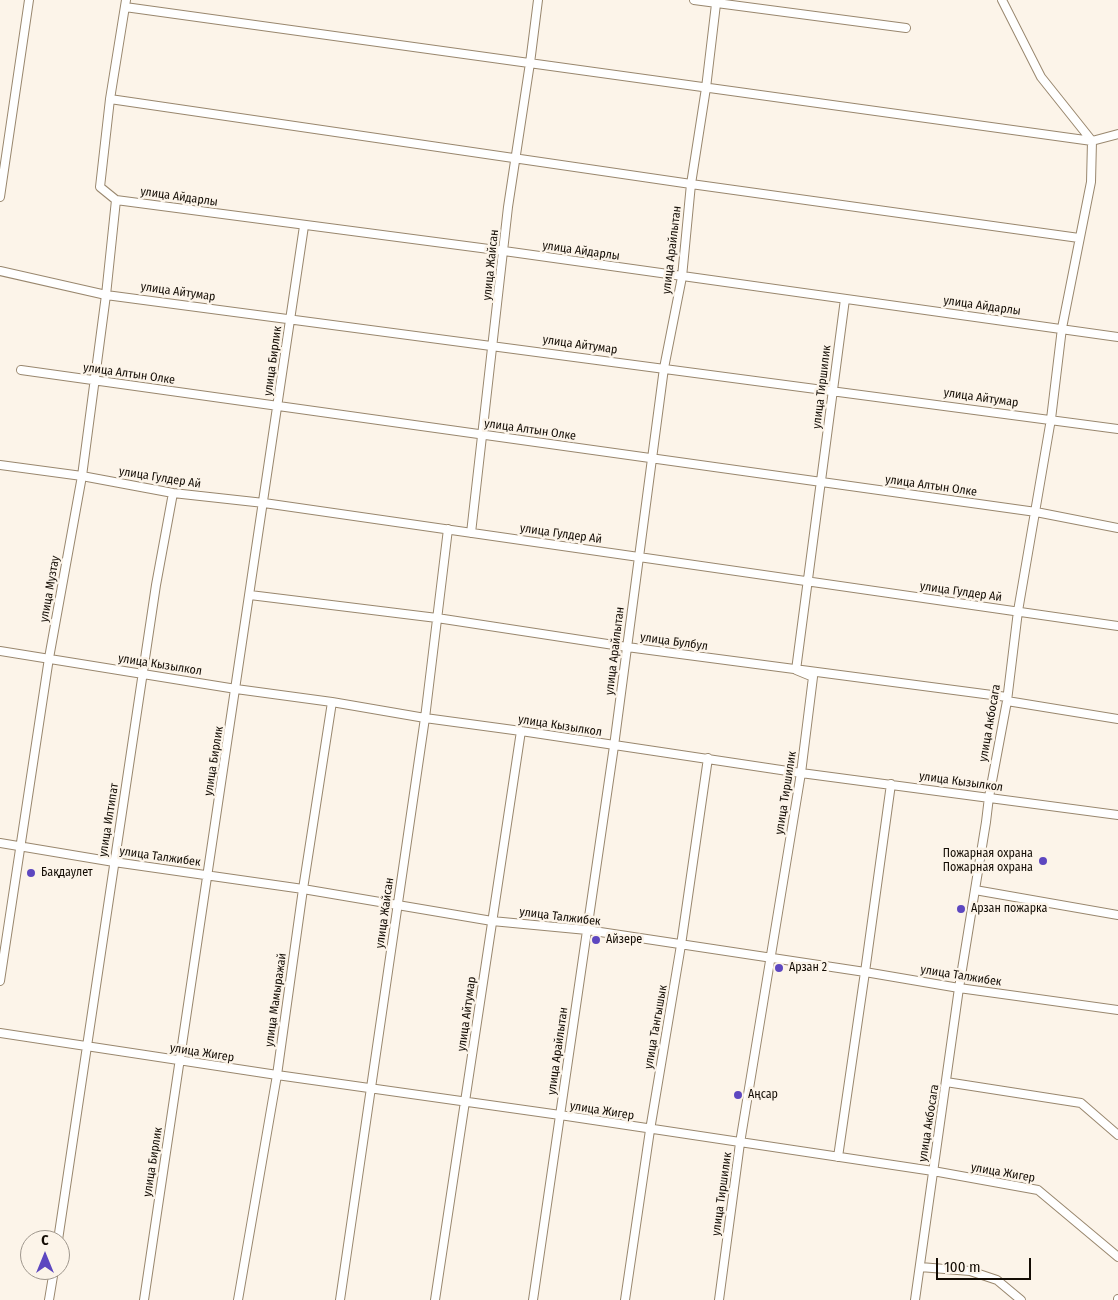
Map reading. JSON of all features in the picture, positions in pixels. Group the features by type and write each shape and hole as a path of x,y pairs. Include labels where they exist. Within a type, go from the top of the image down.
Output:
{"street":[{"path":"0,197 29,0"},
{"name":"улица Жайсан","path":"470,532 515,159 538,0"},
{"path":"694,0 906,28"},
{"path":"1002,0 1041,77 1092,141"},
{"path":"116,200 100,187 110,99 126,4 530,64 1092,141 1118,134"},
{"name":"улица Арайлытан","path":"533,1300 614,746 664,368 682,277 691,184 706,88 716,4"},
{"path":"110,99 515,159 1079,238"},
{"name":"улица Акбосага","path":"915,1300 959,988 989,797 1007,699 1018,611 1051,419 1062,328 1091,182 1092,141"},
{"name":"улица Айдарлы","path":"116,200 504,251 1118,337"},
{"name":"улица Музтау","path":"0,981 49,658 82,476 106,295 116,200"},
{"name":"улица Бирлик","path":"144,1300 304,226"},
{"name":"улица Айтумар","path":"0,271 106,295 1118,429"},
{"name":"улица Тиршилик","path":"719,1300 740,1142 801,773 812,677 796,670 845,299"},
{"name":"улица Алтын Олке","path":"21,370 1036,512 1118,528"},
{"name":"улица Гулдер Ай","path":"0,465 82,476 173,492 470,532 1118,626"},
{"name":"улица Илтипат","path":"59,1230 142,674 173,492"},
{"name":"улица Жайсан","path":"340,1300 425,718 448,529"},
{"name":"улица Булбул","path":"250,595 437,618 627,647 1007,699 1118,719"},
{"name":"улица Кызылкол","path":"0,651 614,746 1118,815"},
{"name":"улица Мамыражай","path":"238,1300 277,1075 332,702"},
{"name":"улица Айтумар","path":"435,1300 521,731"},
{"name":"улица Тангышык","path":"625,1300 650,1130 681,946 708,758"},
{"path":"838,1158 866,972 891,784"},
{"name":"улица Талжибек","path":"0,843 114,862 398,904 492,921 587,930 959,988 1118,1010"},
{"path":"975,890 1118,915"},
{"name":"улица Жигер","path":"0,1033 932,1171 1038,1190 1118,1257"},
{"path":"946,1082 1081,1103 1118,1135"},
{"path":"920,1267 970,1271 997,1280 1021,1300"},
{"path":"49,1300 52,1280"}],"place":[{"name":"Пожарная охрана Пожарная охрана","path":"1043,861"},
{"name":"Бақдаулет","path":"31,873"},
{"name":"Арзан пожарка","path":"961,909"},
{"name":"Айзере","path":"596,940"},
{"name":"Арзан 2","path":"779,968"},
{"name":"Аңсар","path":"738,1095"}]}
